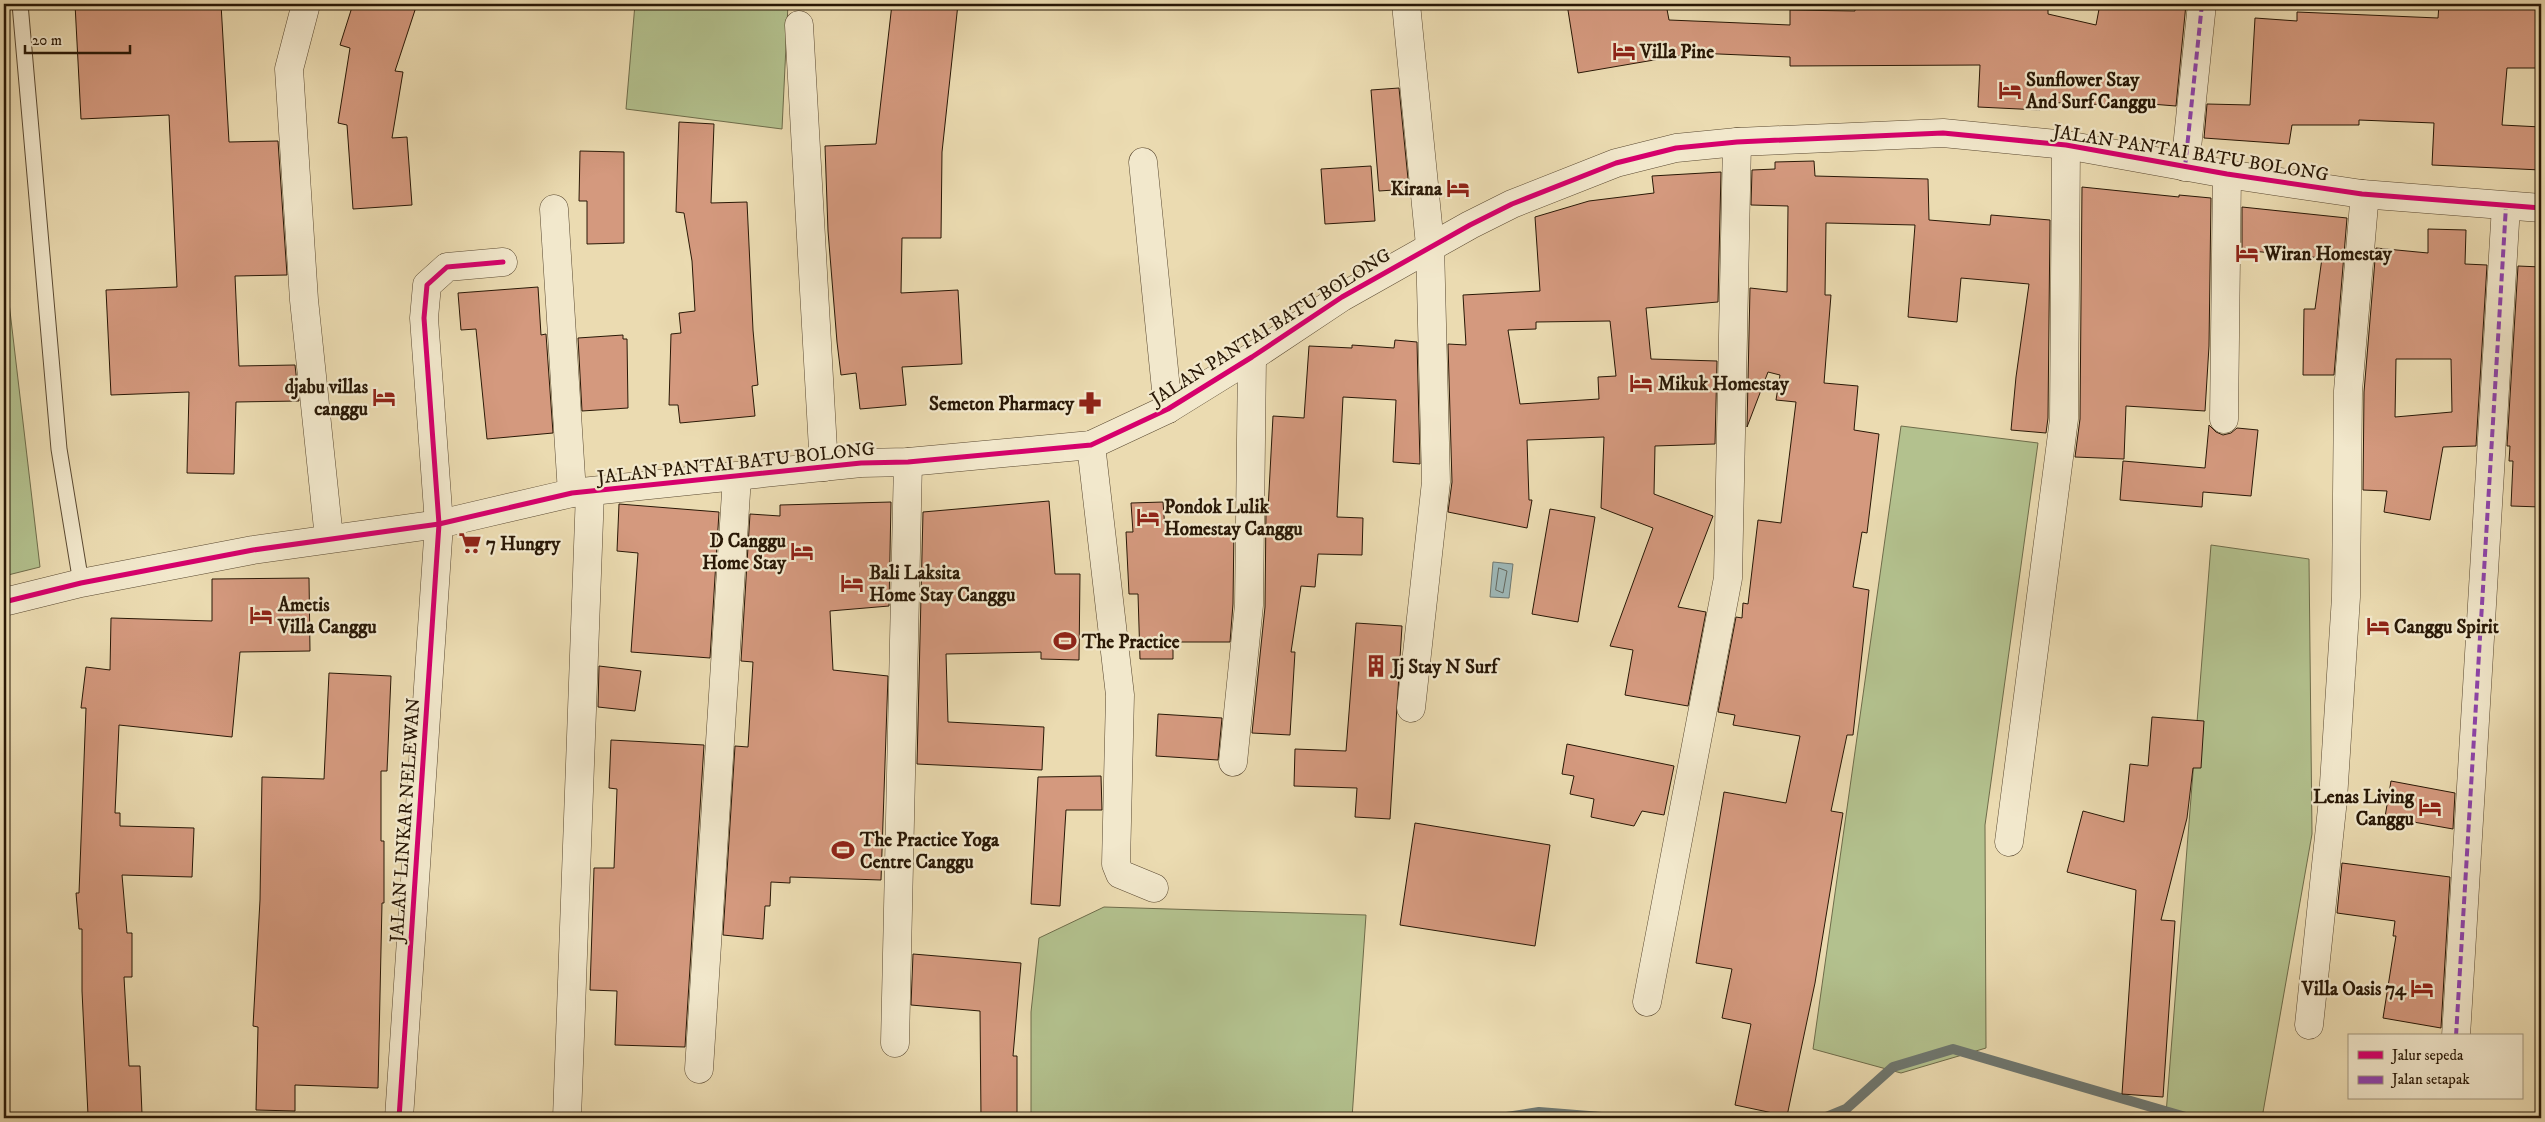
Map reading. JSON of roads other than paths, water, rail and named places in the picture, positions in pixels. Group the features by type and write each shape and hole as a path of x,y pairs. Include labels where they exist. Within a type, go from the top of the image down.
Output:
{"street":[{"path":"306,4 289,69 304,300 329,538"},
{"path":"1406,4 1430,245 1436,482 1411,708"},
{"path":"2185,167 2202,4"},
{"path":"799,25 824,467"},
{"name":"JALAN PANTAI BATU BOLONG","path":"4,602 81,583 329,538 439,524 581,492 824,467 908,462 1091,445 1168,409 1252,357 1342,296 1430,245 1512,204 1616,163 1676,148 1737,142 1943,133 2066,146 2227,174 2362,194 2541,208"},
{"path":"1647,1002 1728,578 1737,142"},
{"path":"2008,842 2064,419 2066,146"},
{"path":"1143,162 1168,409"},
{"path":"2224,419 2227,174"},
{"path":"2309,1024 2336,751 2346,597 2348,391 2364,204 2362,194"},
{"path":"2456,1034 2506,206"},
{"path":"554,209 581,492 567,1118"},
{"name":"JALAN LINKAR NELEWAN","path":"399,1118 439,524 424,318 427,285 447,267 503,262"},
{"path":"1233,762 1249,605 1252,357"},
{"path":"1091,445 1120,695 1116,864 1120,874 1154,888"},
{"path":"895,1043 908,462"},
{"path":"698,1069 737,477"}],"lane":[{"path":"20,4 59,449 81,583"}],"water":[{"path":"1493,562 1513,564 1509,598 1490,597"}],"waterway":[{"path":"1824,1118 1846,1109 1893,1067 1953,1049 2189,1118"},
{"path":"1500,1118 1539,1112 1614,1118"}],"place":[{"name":"Villa Pine","path":"1624,51"},
{"name":"Sunflower Stay And Surf Canggu","path":"2010,90"},
{"name":"Kirana","path":"1458,188"},
{"name":"Wiran Homestay","path":"2247,253"},
{"name":"Mikuk Homestay","path":"1641,383"},
{"name":"djabu villas canggu","path":"384,397"},
{"name":"Semeton Pharmacy","path":"1090,403"},
{"name":"Pondok Lulik Homestay Canggu","path":"1148,517"},
{"name":"7 Hungry","path":"470,543"},
{"name":"D Canggu Home Stay","path":"802,551"},
{"name":"Bali Laksita Home Stay Canggu","path":"852,583"},
{"name":"Ametis Villa Canggu","path":"261,615"},
{"name":"Canggu Spirit","path":"2378,626"},
{"name":"The Practice","path":"1065,641"},
{"name":"Jj Stay N Surf","path":"1376,666"},
{"name":"Lenas Living Canggu","path":"2430,807"},
{"name":"The Practice Yoga Centre Canggu","path":"843,850"},
{"name":"Villa Oasis 74","path":"2422,988"}]}
